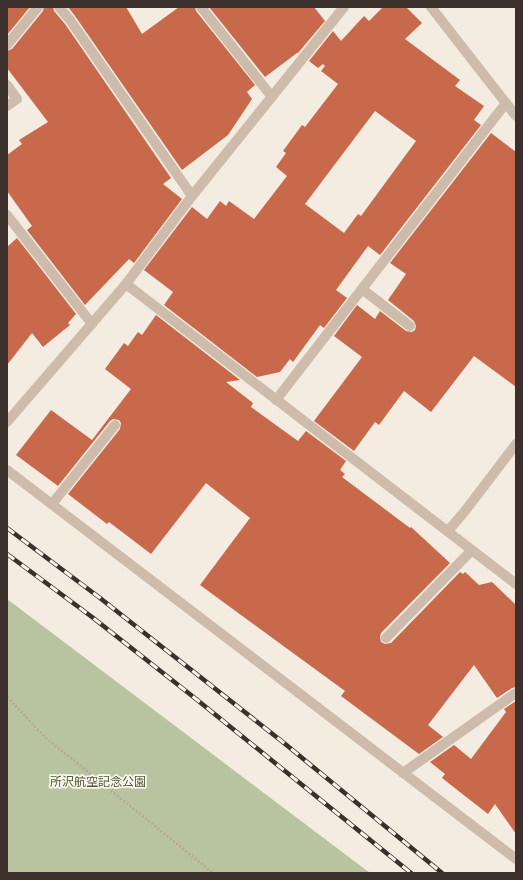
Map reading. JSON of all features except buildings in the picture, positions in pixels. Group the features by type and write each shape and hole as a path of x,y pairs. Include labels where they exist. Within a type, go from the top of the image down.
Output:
{"street":[{"path":"7,45 38,7"},
{"path":"59,7 70,20 192,196"},
{"path":"201,7 272,97"},
{"path":"7,422 126,284 192,196 344,7"},
{"path":"430,7 516,116"},
{"path":"7,85 17,99 7,106"},
{"path":"276,400 506,103"},
{"path":"7,215 92,324"},
{"path":"126,284 516,584"},
{"path":"362,289 410,326"},
{"path":"52,504 116,424"},
{"path":"448,531 516,444"},
{"path":"7,470 516,859"},
{"path":"386,638 472,550"},
{"path":"403,773 516,693"}],"path":[{"path":"7,697 46,738 213,873"}],"green space":[{"name":"所沢航空記念公園","path":"7,599 370,873 7,873"}],"railway":[{"path":"7,528 100,598 284,743 442,873"},
{"path":"7,554 92,617 196,699 411,873"}]}
